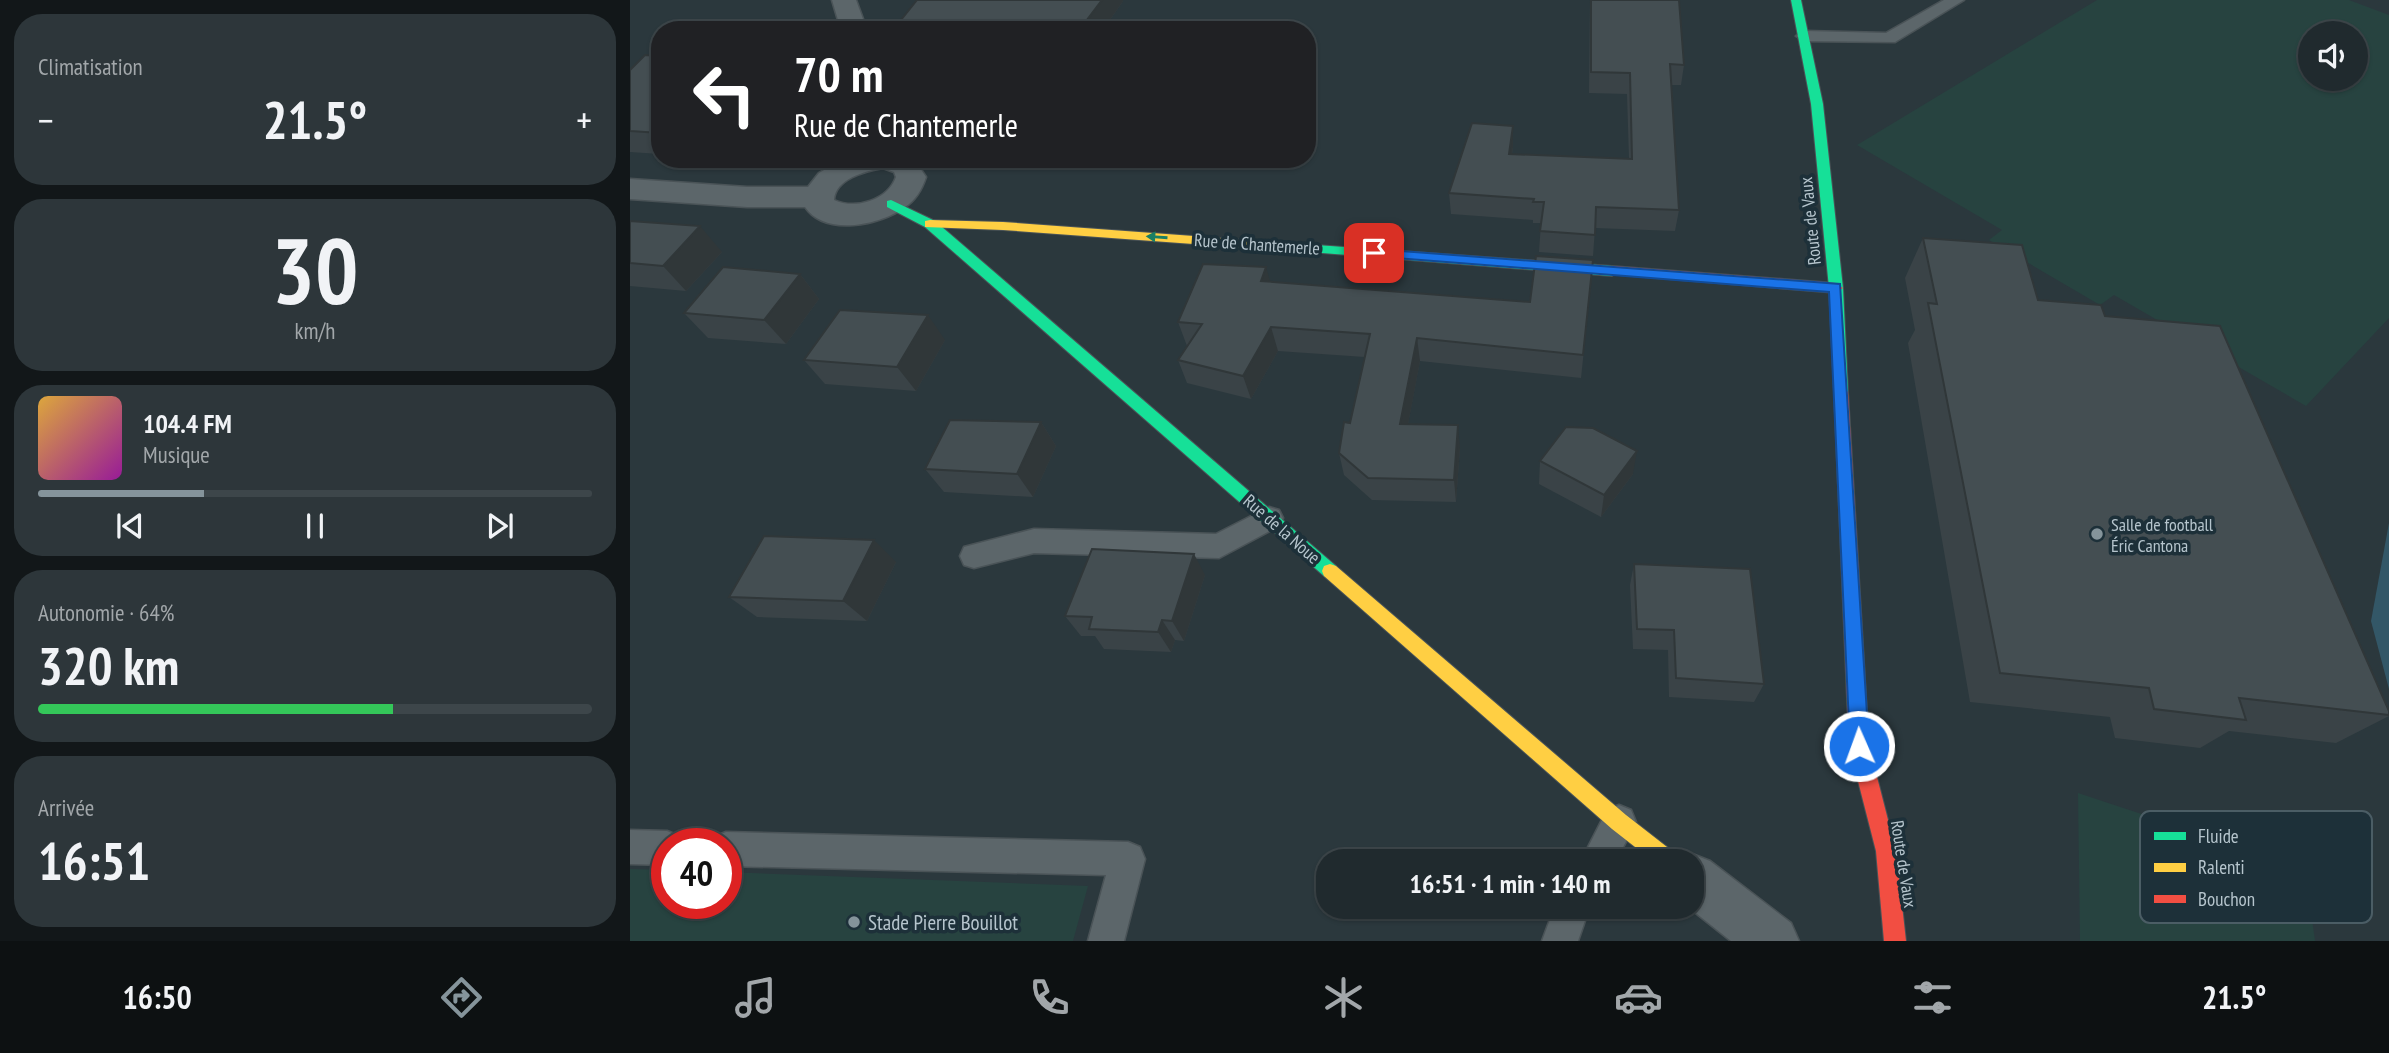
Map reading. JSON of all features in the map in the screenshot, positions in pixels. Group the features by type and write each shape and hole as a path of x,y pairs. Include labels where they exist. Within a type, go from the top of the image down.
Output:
{"street":[{"path":"844,0 851,21"},
{"name":"Route de Vaux","path":"1796,0 1817,104 1836,288 1859,746 1886,851 1895,941"},
{"path":"847,168 824,184 818,197 821,206 839,215 859,215 891,204 904,195 912,182 909,168"},
{"path":"630,189 747,197 818,197"},
{"name":"Rue de la Noue","path":"891,204 930,224 1619,822 1654,849"},
{"name":"Rue de Chantemerle","path":"930,224 1090,232 1836,288"},
{"path":"1704,888 1773,941"}],"lane":[{"path":"1805,36 1889,38 1956,0"},
{"path":"974,555 1034,541 1219,546 1269,517"},
{"path":"1604,849 1619,822"},
{"path":"630,847 651,848"},
{"path":"742,849 1128,859 1106,941"},
{"path":"1560,941 1568,919"}],"green space":[{"path":"2097,0 2349,0 2389,15 2389,318 2306,406 2114,295 2100,305 1989,240 2002,230 1857,145"},
{"path":"2078,793 2140,813 2140,923 2313,923 2315,941 2080,941"},
{"name":"Stade Pierre Bouillot","path":"630,869 651,870 651,919 742,919 742,873 1088,886 1073,941 630,941"}],"water":[{"path":"2389,523 2389,689 2371,621"}],"building":[{"path":"917,0 1102,0 1086,21 900,21"},
{"path":"1591,0 1679,0 1684,65 1670,64 1679,210 1596,207 1595,235 1540,231 1544,202 1449,193 1472,123 1513,126 1509,154 1632,159 1630,73 1591,72"},
{"path":"645,55 651,55 651,132 630,131 630,70"},
{"path":"630,221 700,226 663,266 630,263"},
{"name":"Salle de football Éric Cantona","path":"1923,238 2022,245 2038,300 2101,305 2105,316 2220,326 2389,715 2239,698 2246,720 2154,709 2149,688 2000,673 1928,303 1937,304"},
{"path":"1536,256 1593,260 1583,355 1417,338 1400,424 1458,425 1454,480 1368,478 1339,453 1344,422 1350,423 1370,334 1271,327 1243,376 1178,360 1202,324 1178,322 1203,264 1266,267 1261,281 1530,302"},
{"path":"723,267 800,274 764,320 684,313"},
{"path":"840,310 928,315 897,367 804,360"},
{"path":"950,420 1041,422 1017,474 925,469"},
{"path":"1566,427 1593,428 1637,451 1604,495 1540,461"},
{"path":"764,536 874,540 843,601 729,597"},
{"path":"1092,549 1194,554 1172,621 1162,620 1158,632 1089,629 1092,617 1065,616"},
{"path":"1634,564 1750,569 1764,684 1676,678 1674,630 1637,629"}],"traffic: fast":[{"path":"1796,0 1817,104 1836,288 1841,392"},
{"path":"891,204 930,224 1330,571"},
{"path":"1302,248 1612,271"}],"traffic: slow":[{"path":"930,224 1003,226 1302,248"},
{"path":"1330,571 1654,849"}],"traffic: jam":[{"path":"1612,271 1836,288"},
{"path":"1841,392 1859,746 1886,851 1895,941"}],"place":[{"name":"Salle de football Éric Cantona","path":"2097,534"},
{"name":"Stade Pierre Bouillot","path":"854,922"}],"route":[{"path":"1374,253 1836,288 1859,746"}]}
